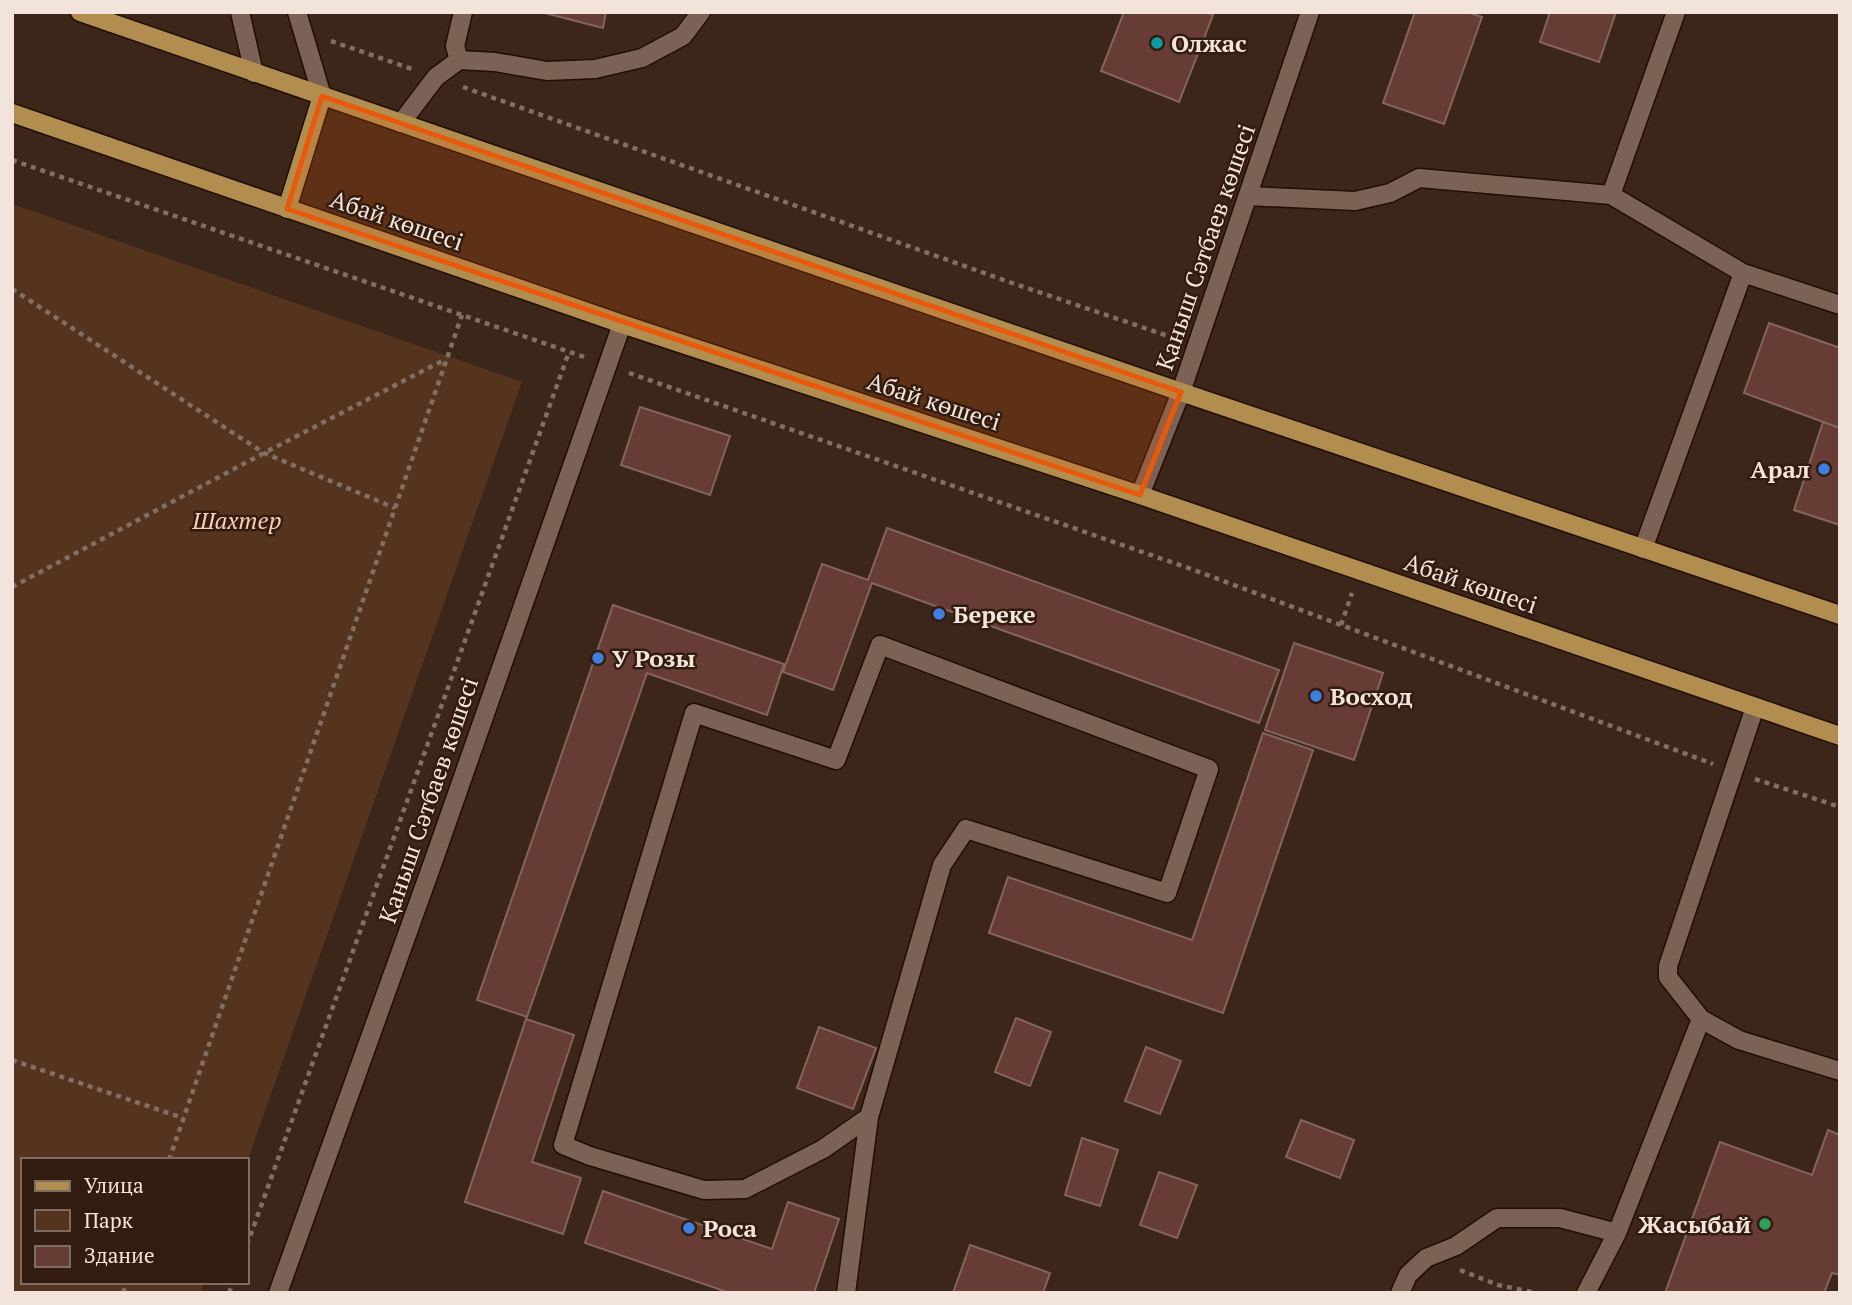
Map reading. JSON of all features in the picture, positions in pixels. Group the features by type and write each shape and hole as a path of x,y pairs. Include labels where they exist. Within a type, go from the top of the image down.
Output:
{"main road":[{"path":"80,12 1181,392 1840,615"},
{"path":"287,209 322,96"},
{"name":"Абай көшесі","path":"12,113 622,324 1140,495 1840,736"}],"street":[{"path":"240,12 254,73"},
{"path":"298,12 322,96"},
{"path":"459,60 455,46 463,12"},
{"path":"401,124 436,77 459,60 495,62 547,71 595,69 642,58 683,36 701,12"},
{"name":"Қаныш Сәтбаев көшесі","path":"1140,495 1181,392 1310,12"},
{"path":"1611,195 1676,12"},
{"path":"1248,196 1355,201 1390,193 1419,178 1611,195 1743,273 1840,305"},
{"path":"1643,549 1743,273"},
{"name":"Қаныш Сәтбаев көшесі","path":"278,1293 622,324"},
{"path":"846,1293 869,1117 942,865 966,829 1167,893 1209,769 880,645 836,760 694,713 563,1145 590,1156 704,1189 745,1189 824,1149 869,1117"},
{"path":"1755,706 1668,966 1668,977 1701,1019 1739,1041 1840,1071"},
{"path":"1586,1293 1617,1233 1701,1019"},
{"path":"1400,1293 1408,1275 1426,1258 1456,1246 1497,1217 1560,1218 1617,1233"}],"path":[{"path":"302,31 1197,346"},
{"path":"12,160 1194,570 1733,771 1840,807"},
{"path":"12,289 264,453 395,508"},
{"path":"170,1158 462,315"},
{"path":"248,1242 569,352"},
{"path":"12,587 446,359"},
{"path":"1341,625 1359,570"},
{"path":"12,1060 183,1118"},
{"path":"1426,1258 1498,1284 1537,1293"}],"highlighted area":[{"path":"322,96 1181,392 1140,495 287,209"}],"green space":[{"name":"Шахтер","path":"12,204 522,382 248,1159 21,1158 21,1284 203,1284 201,1293 12,1293"}],"building":[{"path":"541,12 606,12 603,28"},
{"name":"Олжас","path":"1124,12 1205,12 1213,15 1179,102 1101,71"},
{"path":"1415,12 1467,12 1482,17 1444,124 1383,103"},
{"path":"1550,12 1616,12 1599,62 1540,42"},
{"path":"1769,323 1840,348 1840,428 1744,393"},
{"path":"640,407 730,436 710,495 621,465"},
{"name":"Арал","path":"1823,422 1840,428 1840,525 1794,510"},
{"path":"887,528 1279,670 1259,723 872,583 833,690 783,672 822,564 868,580"},
{"path":"613,605 784,664 767,715 647,673 527,1017 477,1000"},
{"path":"1294,643 1383,673 1354,760 1265,730"},
{"path":"1263,733 1313,750 1223,1013 989,933 1008,877 1192,940"},
{"path":"1016,1018 1051,1032 1030,1086 995,1072"},
{"path":"526,1019 574,1035 532,1162 581,1178 563,1234 465,1202"},
{"path":"819,1027 876,1048 853,1109 797,1088"},
{"path":"1146,1047 1181,1061 1160,1114 1125,1101"},
{"path":"1301,1120 1354,1140 1340,1178 1286,1157"},
{"name":"Жасыбай","path":"1828,1130 1840,1135 1840,1275 1832,1273 1824,1293 1665,1293 1720,1142 1812,1175"},
{"path":"1082,1138 1118,1150 1100,1206 1065,1195"},
{"path":"1159,1172 1197,1185 1177,1238 1140,1225"},
{"path":"603,1191 772,1249 788,1202 839,1219 814,1293 730,1293 585,1243"},
{"path":"970,1245 1050,1273 1043,1293 953,1293"}],"place":[{"name":"Олжас","path":"1157,43"},
{"name":"Арал","path":"1824,469"},
{"name":"Береке","path":"939,614"},
{"name":"У Розы","path":"598,658"},
{"name":"Восход","path":"1316,696"},
{"name":"Жасыбай","path":"1765,1224"},
{"name":"Роса","path":"689,1228"}]}
